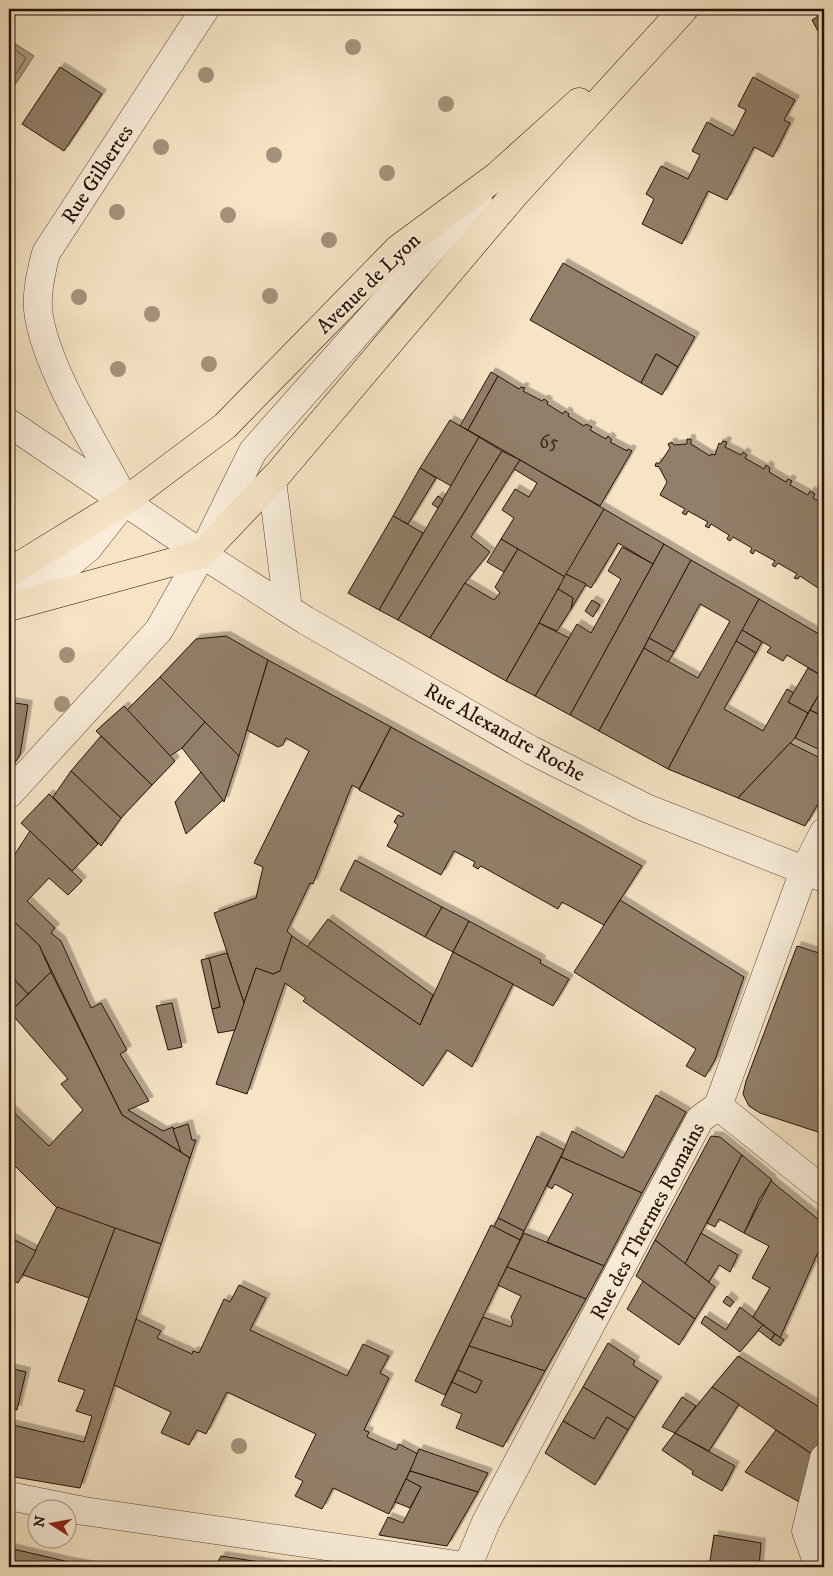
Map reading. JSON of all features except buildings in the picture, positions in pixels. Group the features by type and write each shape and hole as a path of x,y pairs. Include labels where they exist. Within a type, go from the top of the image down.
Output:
{"main road":[{"name":"Avenue de Lyon","path":"9,572 74,534 125,501 225,426 398,249 497,176 683,9"},
{"name":"Avenue de Lyon","path":"202,554 272,480 515,194 683,9"},
{"path":"9,607 202,554"}],"street":[{"name":"Rue Gilbertes","path":"125,501 48,354 38,316 41,274 46,253 205,9"},
{"path":"9,794 159,630 202,554 253,451 497,176"},
{"name":"Rue Alexandre Roche","path":"19,429 202,554 288,609 540,754 646,808 814,874"},
{"path":"272,480 288,609"},
{"path":"9,603 63,569 88,548 125,501"},
{"name":"Rue des Thermes Romains","path":"469,1566 486,1522 700,1119 718,1106 814,874 824,832"},
{"path":"718,1106 824,1192"},
{"path":"819,1567 806,1531 824,1458"},
{"path":"9,1496 84,1511 469,1566"}],"water":[{"path":"14,43 34,56 9,94 9,49"}]}
